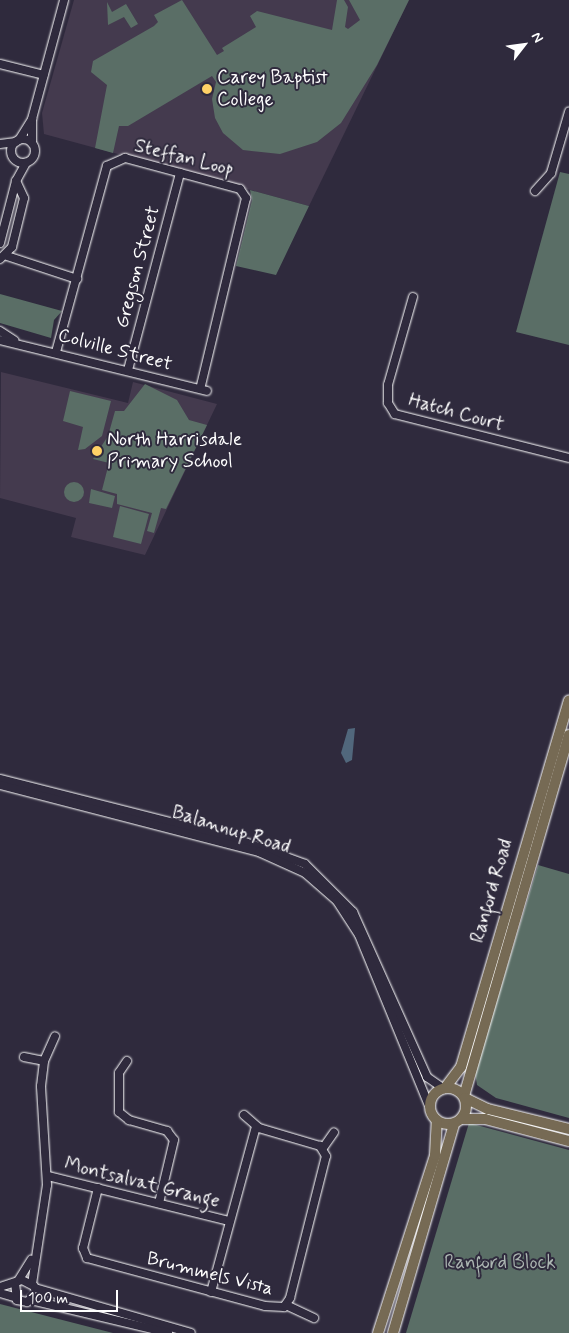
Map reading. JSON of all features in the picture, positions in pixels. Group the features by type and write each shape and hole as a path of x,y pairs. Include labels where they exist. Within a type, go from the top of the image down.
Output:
{"main road":[{"name":"Ranford Road","path":"445,1089 460,1067 569,701"},
{"name":"Ranford Road","path":"464,1097 569,735"},
{"path":"378,1333 435,1155 437,1120 430,1108 433,1097 445,1089 496,1111 569,1129"},
{"path":"393,1333 464,1097"},
{"path":"437,1120 485,1119 569,1141"}],"street":[{"path":"0,243 2,224 17,180 26,163 35,153 32,143 32,119 63,0"},
{"path":"0,64 44,75"},
{"path":"535,191 551,173 569,112"},
{"path":"12,152 32,119"},
{"path":"0,145 18,141 32,143"},
{"path":"0,145 12,152 17,161 17,180 24,198 3,257 77,279"},
{"name":"Steffan Loop","path":"56,352 110,162 125,158 240,189 248,205 203,390"},
{"path":"17,161 26,163"},
{"name":"Gregson Street","path":"128,370 180,173"},
{"name":"Hatch Court","path":"413,297 388,385 390,408 402,417 569,458"},
{"name":"Colville Street","path":"0,331 16,341"},
{"name":"Colville Street","path":"0,340 16,341 203,390"},
{"name":"Balannup Road","path":"0,779 223,839 305,864 345,901 368,938 427,1077 445,1089"},
{"name":"Balannup Road","path":"0,785 223,839 291,864 324,888 344,910 360,935 430,1108"},
{"path":"31,1300 33,1258 48,1176 42,1101 44,1061 55,1036"},
{"path":"24,1057 44,1061"},
{"path":"127,1061 119,1073 119,1112 129,1120 167,1131 174,1140 159,1203"},
{"path":"244,1115 256,1126 323,1148 334,1132"},
{"path":"211,1292 256,1126"},
{"name":"Brummels Vista","path":"98,1188 83,1248 87,1258 277,1308 286,1305 326,1160 323,1148"},
{"name":"Montsalvat Grange","path":"48,1176 229,1221"},
{"path":"14,1297 17,1282 33,1258"},
{"path":"0,1287 17,1282 191,1333"},
{"path":"0,1293 14,1297 20,1302 31,1300 168,1333"},
{"path":"286,1305 314,1318"}],"shaded area":[{"name":"Carey Baptist College","path":"74,0 409,0 309,206 44,134 42,113"},
{"name":"North Harrisdale Primary School","path":"1,372 128,403 133,382 217,404 145,555 71,537 76,518 0,498"}],"green space":[{"path":"182,0 217,55 224,51 222,48 256,27 250,16 257,11 332,30 337,0 344,0 348,7 345,27 348,29 360,20 349,0 409,0 377,65 341,123 317,142 280,154 243,150 223,133 215,118 212,99 216,82 212,76 128,126 119,126 113,153 95,148 107,85 91,72 93,61 154,26 158,22 154,15"},
{"path":"107,2 112,12 126,4 138,24 131,28 124,17 108,25"},
{"path":"560,172 569,174 569,345 516,332"},
{"path":"250,190 309,206 276,275 236,266 252,200"},
{"path":"0,294 62,311 54,320 51,338 0,323"},
{"path":"145,384 177,400 189,420 207,425 166,509 161,508 154,533 147,531 152,513 117,504 117,494 102,490 109,463 93,459 108,436 115,411 124,411"},
{"path":"70,391 111,401 102,436 85,449 78,450 83,427 63,421"},
{"path":"74,482 81,485 84,492 81,499 74,502 67,499 64,492 67,485"},
{"path":"91,489 115,496 112,508 89,503"},
{"path":"120,506 149,514 141,544 113,537"},
{"path":"538,865 569,874 569,1118 496,1098 477,1085 475,1073"},
{"name":"Ranford Block","path":"469,1123 569,1150 569,1333 406,1333"},
{"path":"0,1304 113,1333 0,1333"}],"water":[{"path":"355,728 352,760 346,763 341,753 348,729"}],"place":[{"name":"Carey Baptist College","path":"207,89"},
{"name":"North Harrisdale Primary School","path":"97,451"}]}
